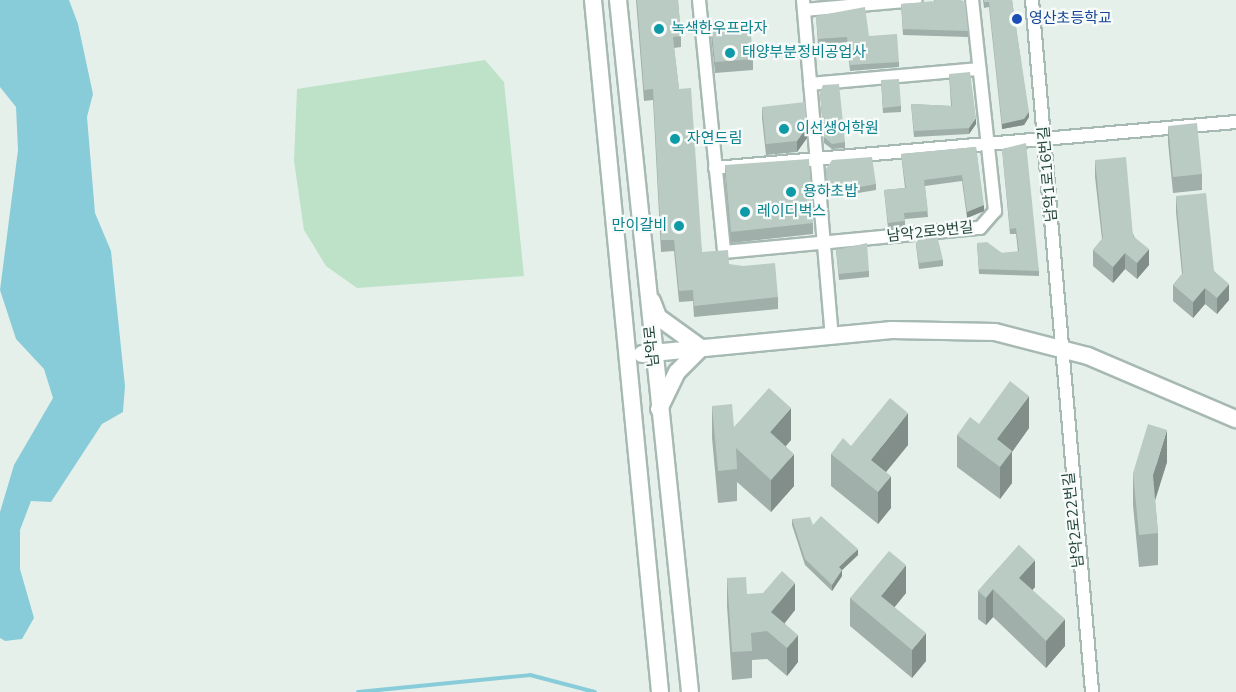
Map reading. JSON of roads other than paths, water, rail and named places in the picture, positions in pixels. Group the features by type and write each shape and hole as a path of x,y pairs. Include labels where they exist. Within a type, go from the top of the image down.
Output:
{"street":[{"name":"남악로","path":"592,0 660,689"},
{"name":"남악로","path":"618,0 658,410 690,692"},
{"name":"남악2로9번길","path":"699,0 724,252 980,228 994,211 972,0"},
{"path":"832,335 803,5 916,0"},
{"name":"남악1로16번길","path":"1032,0 1063,347"},
{"path":"810,84 979,69"},
{"path":"715,168 985,141 1046,140 1236,122"},
{"path":"645,285 658,317 701,348"},
{"path":"627,356 832,335 963,330 1063,347 1236,418"},
{"name":"남악2로22번길","path":"1063,347 1069,466 1092,692"},
{"path":"658,410 677,372 701,348"}],"water":[{"path":"0,0 69,0 78,24 93,94 87,117 95,213 111,251 125,386 123,412 102,424 51,502 31,501 20,530 20,569 34,618 22,639 5,641 0,638 0,512 14,465 53,398 44,369 16,339 0,290 18,150 16,107 0,87"}],"waterway":[{"path":"358,692 530,675 595,692"}],"place":[{"name":"영산초등학교","path":"1017,19"},
{"name":"녹색한우프라자","path":"659,29"},
{"name":"태양부분정비공업사","path":"730,53"},
{"name":"이선생어학원","path":"784,129"},
{"name":"자연드림","path":"675,139"},
{"name":"용하초밥","path":"791,192"},
{"name":"레이디벅스","path":"745,212"},
{"name":"만이갈비","path":"679,226"}]}
